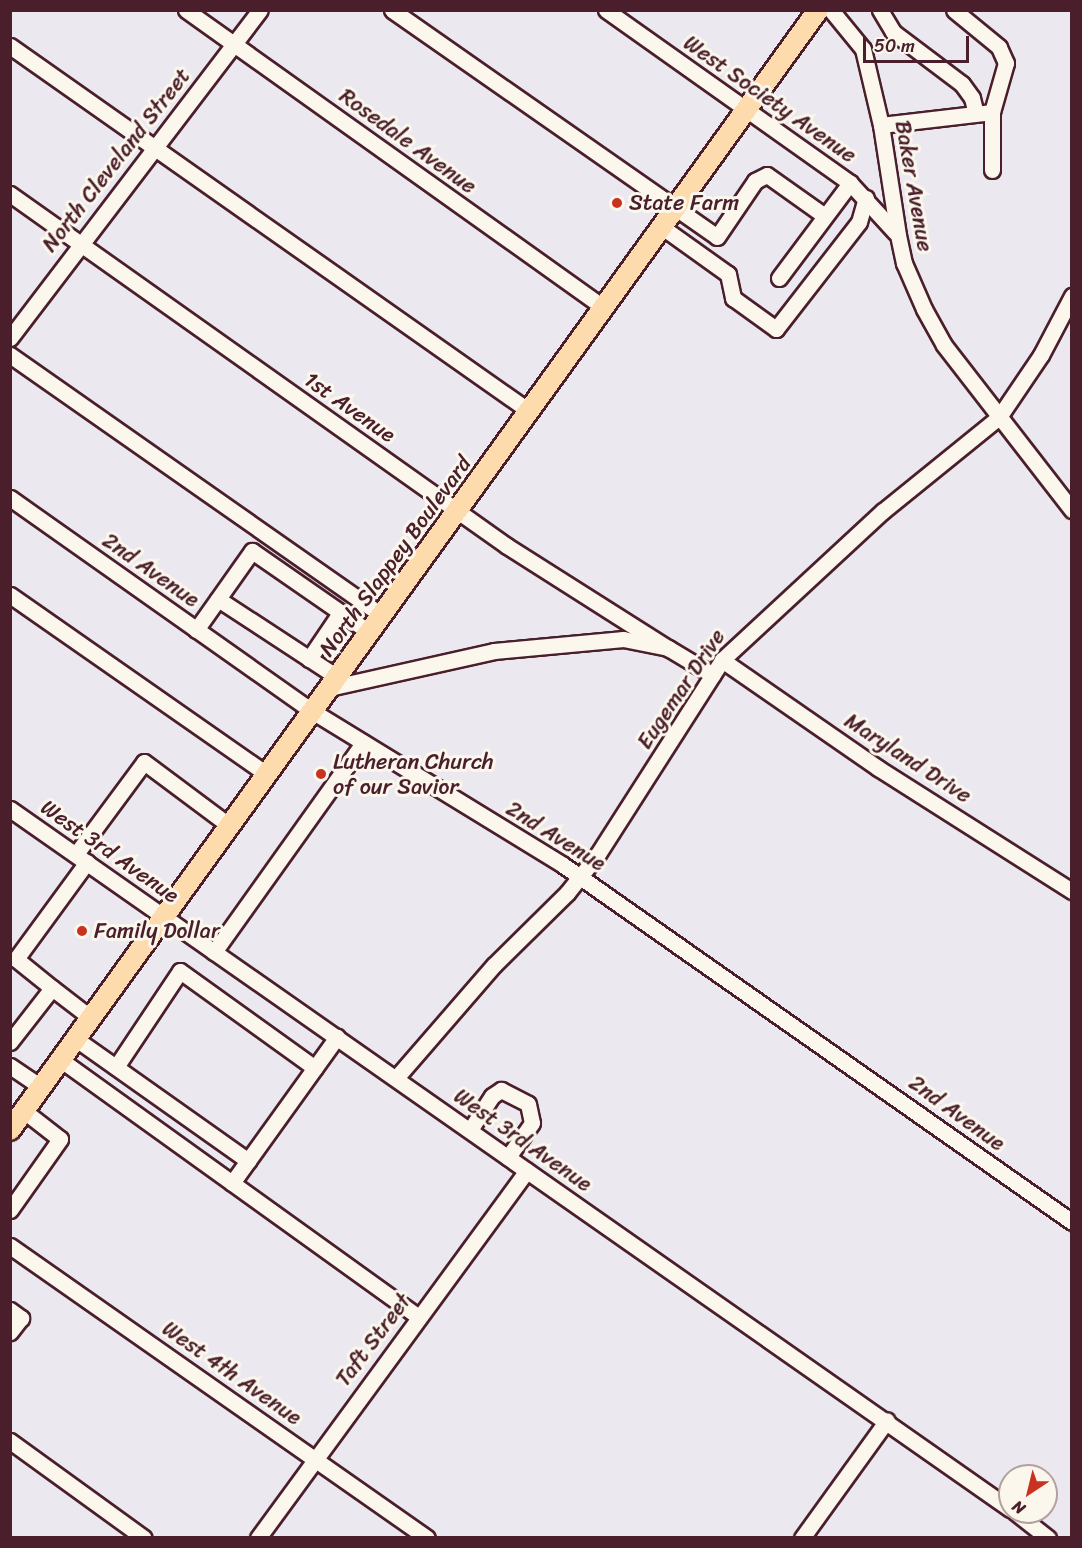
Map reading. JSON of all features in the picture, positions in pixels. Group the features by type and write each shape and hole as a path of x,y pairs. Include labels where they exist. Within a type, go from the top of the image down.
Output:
{"main road":[{"name":"North Slappey Boulevard","path":"10,1130 818,10"}],"street":[{"name":"Rosedale Avenue","path":"186,10 603,307"},
{"name":"North Cleveland Street","path":"10,338 260,10"},
{"path":"392,10 717,237 755,181 767,175 825,216"},
{"name":"West Society Avenue","path":"606,10 850,183 898,235"},
{"name":"Baker Avenue","path":"831,10 863,49 881,125 904,263 944,345 1071,510"},
{"path":"880,10 893,32 962,84 984,113 992,170"},
{"path":"954,10 999,47 1006,63 984,113"},
{"path":"10,46 529,411"},
{"path":"881,125 984,113"},
{"path":"780,278 850,183"},
{"name":"1st Avenue","path":"10,194 457,510 608,613 668,648"},
{"path":"662,227 728,274 733,298 776,329 858,222 866,198"},
{"name":"Eugemar Drive","path":"396,1078 494,965 580,877 722,660 882,511 999,417 1041,355 1071,296"},
{"path":"10,355 382,615"},
{"name":"2nd Avenue","path":"10,498 312,711 580,877 1071,1222"},
{"path":"196,630 252,551 369,632"},
{"path":"10,595 267,774"},
{"path":"218,599 309,659 333,682 521,647 623,639 668,648 713,675"},
{"path":"309,659 340,613"},
{"name":"Maryland Drive","path":"722,660 878,768 1071,891"},
{"path":"214,952 363,743"},
{"path":"91,1018 16,959 144,762 230,826"},
{"name":"West 3rd Avenue","path":"10,809 998,1500"},
{"path":"116,1066 180,971 315,1068"},
{"path":"10,1042 16,1024 52,988"},
{"path":"232,1183 337,1037"},
{"path":"76,1039 248,1161"},
{"path":"61,1060 418,1317"},
{"path":"10,1066 41,1087"},
{"path":"470,1130 492,1096 501,1090 519,1097 533,1113 532,1123 508,1157"},
{"path":"10,1210 15,1193 60,1139 24,1111"},
{"name":"Taft Street","path":"258,1538 526,1171"},
{"name":"West 4th Avenue","path":"10,1246 427,1538"},
{"path":"10,1311 21,1318 10,1332"},
{"path":"802,1538 886,1420"},
{"path":"10,1441 144,1538"},
{"path":"1030,1524 1048,1538"}],"place":[{"name":"State Farm","path":"617,203"},
{"name":"Lutheran Church of our Savior","path":"321,774"},
{"name":"Family Dollar","path":"82,931"}]}
